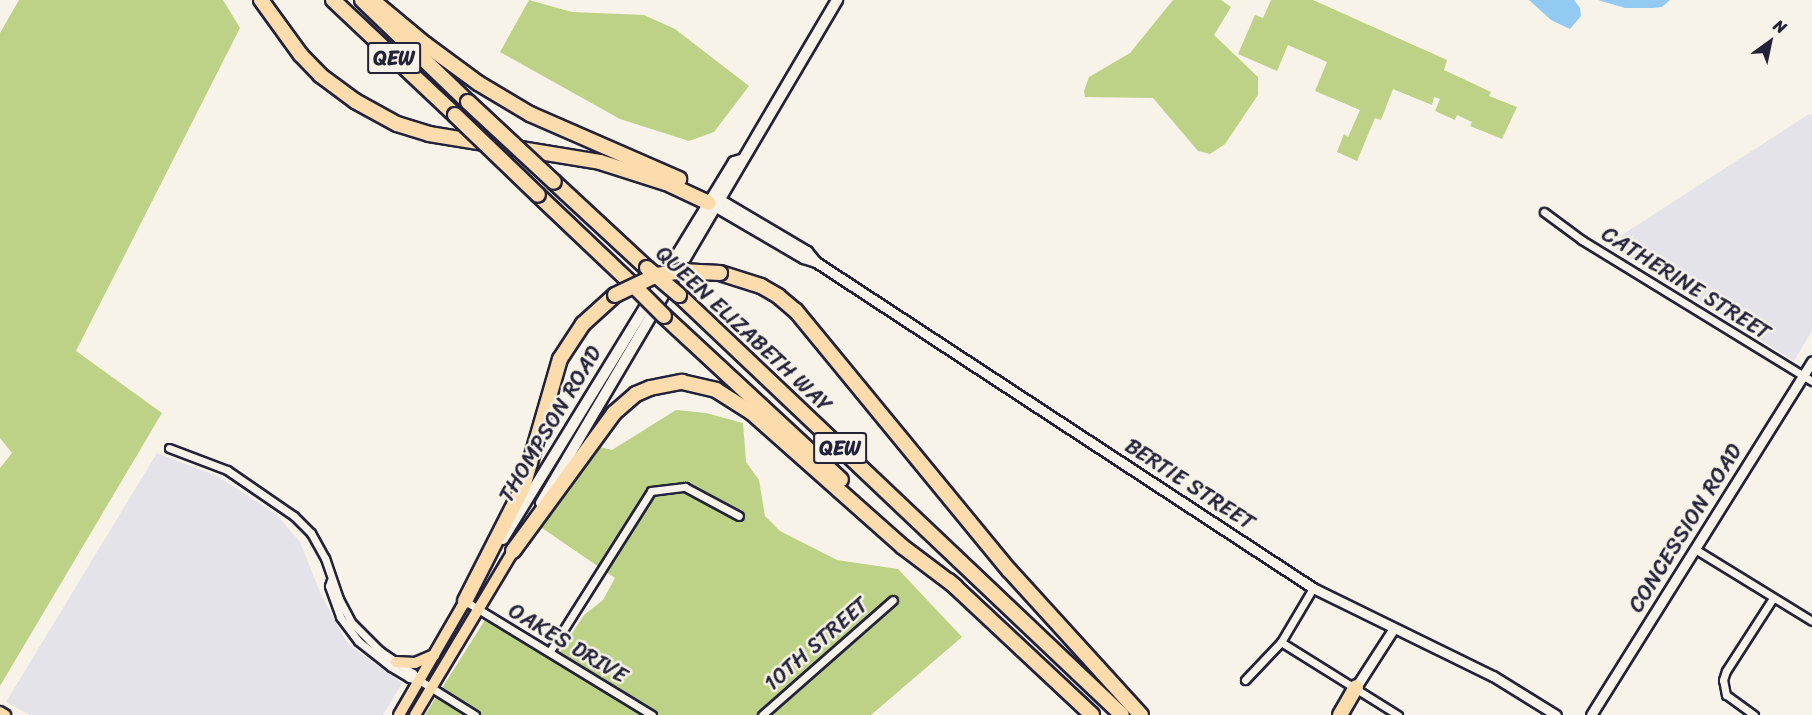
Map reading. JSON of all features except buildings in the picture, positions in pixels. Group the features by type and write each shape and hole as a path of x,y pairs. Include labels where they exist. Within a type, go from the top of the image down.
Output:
{"highway":[{"path":"261,0 320,75 355,101 397,124 429,134 610,165 715,202"},
{"name":"QUEEN ELIZABETH WAY","path":"333,0 664,316 1092,715"},
{"name":"QUEEN ELIZABETH WAY","path":"362,0 1122,715"},
{"path":"372,0 425,44 478,82 530,114 638,160 715,202"},
{"path":"465,601 523,487 560,359 583,324 615,294 657,275 681,271 720,273 761,286 796,311 1009,570 1141,715"},
{"path":"513,551 614,413 643,391 682,382 716,390 752,413 903,547 956,587"},
{"path":"1340,715 1356,687"}],"main road":[{"name":"THOMPSON ROAD","path":"415,715 479,610 715,202 734,162 741,160 837,0"},
{"name":"THOMPSON ROAD","path":"399,715 465,601 715,202"},
{"path":"396,662 415,663 434,655"},
{"path":"0,712 5,715"}],"street":[{"name":"BERTIE STREET","path":"715,202 803,258 816,262 1313,588 1493,676 1556,715"},
{"name":"CATHERINE STREET","path":"1544,212 1582,240 1812,381"},
{"name":"CONCESSION ROAD","path":"1591,715 1812,361"},
{"path":"169,448 227,470 294,516 311,533 325,558 331,580 352,623 380,651 413,673 419,680"},
{"path":"550,651 651,491 685,487 739,516"},
{"path":"1695,549 1812,621"},
{"path":"331,580 329,586 334,601 352,634 376,657 410,678 431,687 475,715"},
{"path":"1245,680 1281,642 1313,588"},
{"path":"1754,715 1726,695 1723,680 1726,671 1773,598"},
{"name":"10TH STREET","path":"762,715 893,600"},
{"name":"OAKES DRIVE","path":"465,601 652,715"},
{"path":"1356,687 1394,628"},
{"path":"1281,642 1398,715"}],"shaded area":[{"path":"1809,114 1812,116 1812,331 1794,361 1608,244"},
{"path":"157,453 217,476 277,515 300,542 322,597 348,644 402,683 383,715 30,715 6,702"}],"green space":[{"path":"19,0 223,0 240,28 76,351 162,413 0,686 0,468 12,453 0,438 0,33"},
{"path":"529,0 572,12 644,15 675,29 749,86 714,132 689,141 620,119 500,52"},
{"path":"1173,0 1221,0 1231,7 1214,35 1258,77 1258,95 1225,144 1210,154 1198,151 1153,98 1085,97 1084,91 1089,77 1130,53"},
{"path":"1271,0 1313,0 1447,60 1444,70 1491,92 1489,96 1517,107 1502,139 1470,126 1472,122 1457,115 1455,120 1435,111 1440,99 1434,97 1432,105 1393,89 1381,120 1375,118 1357,161 1337,152 1344,134 1348,137 1360,110 1315,91 1327,62 1288,45 1277,71 1238,54 1255,15 1263,18"},
{"path":"676,410 706,413 743,423 746,462 759,480 765,516 780,531 837,560 898,569 962,637 871,715 425,715 485,620 554,661 584,615 603,600 615,578 542,528 590,456 600,447 612,450"}],"water":[{"path":"1529,0 1574,0 1580,8 1581,16 1570,29 1551,20"},
{"path":"1598,0 1670,0 1662,7 1625,8"}]}
